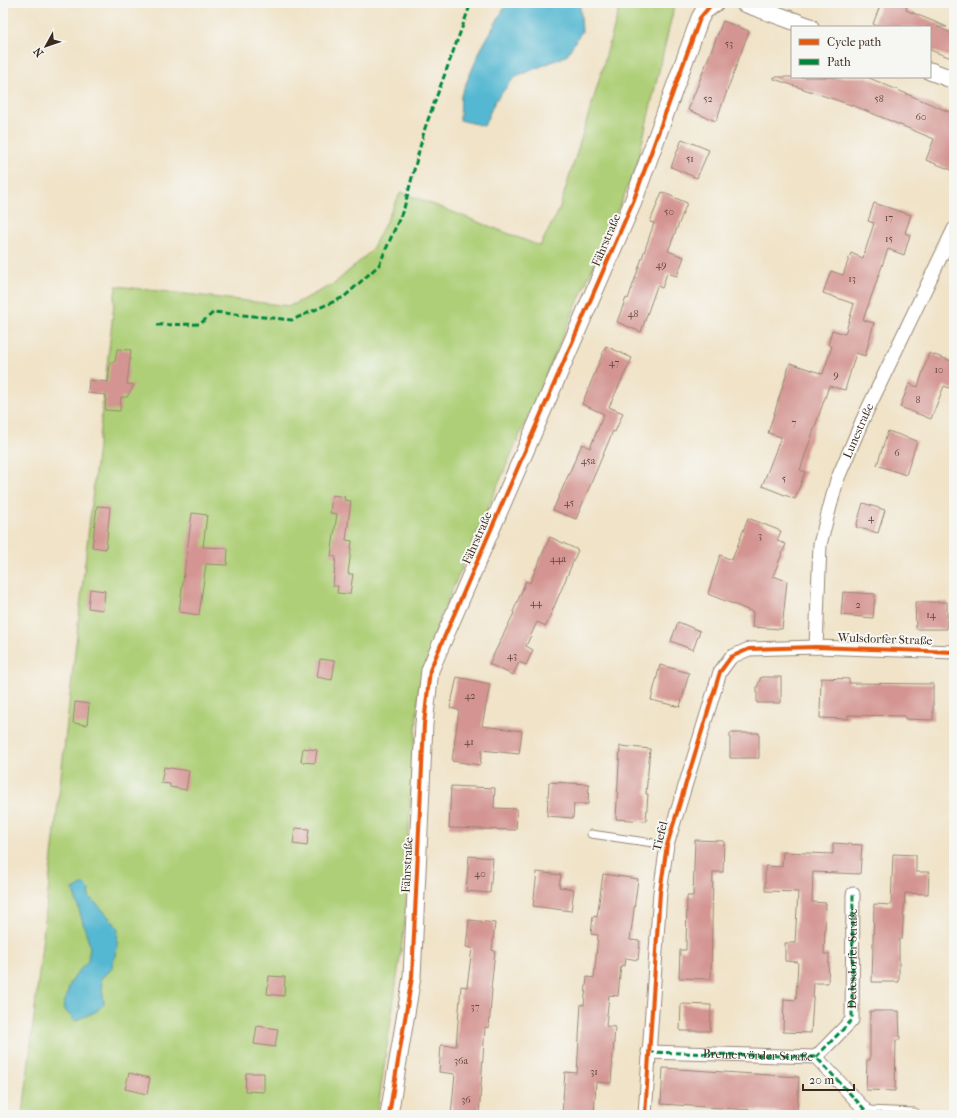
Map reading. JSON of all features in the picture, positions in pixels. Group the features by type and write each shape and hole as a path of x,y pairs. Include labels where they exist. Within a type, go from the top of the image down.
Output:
{"street":[{"path":"744,3 807,26"},
{"name":"Fährstraße","path":"388,1115 412,977 424,724 430,670 633,202 700,18 711,4"},
{"path":"931,71 954,80"},
{"name":"Lunestraße","path":"816,647 820,544 837,480 863,419 954,228"},
{"name":"Wulsdorfer Straße","path":"816,647 954,652"},
{"name":"Tiefel","path":"645,1115 648,1052 660,892 667,844 720,672 731,657 748,649 816,647"},
{"name":"Dedesdorfer Straße","path":"816,1057 852,1020 853,894"},
{"name":"Bremervörder Straße","path":"648,1052 816,1057 868,1113 914,1115"}],"lane":[{"path":"591,834 667,844"}],"green space":[{"path":"621,3 675,3 636,168 440,618 419,688 409,827 405,923 377,1115 23,1115 116,286 290,306 334,284 371,251 401,192 540,246 559,210 595,94"}],"water":[{"path":"507,3 580,3 582,31 566,56 515,77 495,101 484,126 460,120 461,95 481,49"},
{"path":"84,884 90,890 89,897 101,908 118,928 117,948 111,970 101,978 104,1003 97,1011 75,1021 63,1008 70,984 77,973 88,961 90,946 73,890"}],"building":[{"path":"881,3 899,3 907,7 906,10 947,27 937,27 954,34 954,59 931,50 931,26 878,26 873,24"},
{"path":"723,21 749,31 716,121 688,110"},
{"path":"774,77 869,78 954,114 954,171 926,160 934,139 857,107 774,79"},
{"path":"682,139 709,150 697,178 671,167"},
{"path":"662,192 687,203 668,251 684,257 677,276 667,273 662,288 657,286 641,332 617,322 626,298 628,299 654,223 650,222"},
{"path":"874,203 911,215 905,233 910,235 904,255 888,249 863,320 874,323 865,356 856,353 845,390 829,386 800,470 805,472 795,499 762,486 781,437 768,433 790,363 823,374 832,346 828,345 832,330 845,334 854,304 823,293 831,271 843,275 851,253 863,258 874,223 868,221"},
{"path":"606,346 632,358 609,407 623,413 615,432 613,431 576,519 553,510 582,444 590,448 604,414 582,404"},
{"path":"117,349 131,350 127,384 134,385 127,397 121,397 120,411 105,410 106,395 88,393 89,380 108,382 110,362 115,362"},
{"path":"929,353 954,362 954,390 944,386 931,419 900,407 909,384 918,387"},
{"path":"888,431 917,441 906,475 877,465"},
{"path":"332,495 345,497 344,500 351,501 346,540 352,541 348,574 353,574 350,594 337,593 338,586 333,586 336,557 331,556 337,514 330,513"},
{"path":"863,503 885,510 878,533 856,527"},
{"path":"97,506 110,507 106,549 92,547"},
{"path":"192,513 207,515 203,547 228,548 227,565 206,564 199,615 179,612"},
{"path":"748,518 781,531 777,541 786,544 773,576 787,581 782,629 752,627 753,612 708,594 720,555 732,560"},
{"path":"550,537 578,550 546,626 537,622 526,646 533,650 526,665 519,662 513,675 489,664 514,613 513,612 526,581 530,583"},
{"path":"90,589 105,591 103,610 88,608"},
{"path":"843,592 875,594 873,618 841,615"},
{"path":"915,602 947,602 947,629 916,629"},
{"path":"678,622 700,631 693,650 671,641"},
{"path":"320,659 335,661 332,680 317,677"},
{"path":"660,665 689,673 680,707 651,700"},
{"path":"457,677 490,684 482,726 522,731 519,754 482,750 480,765 452,761 459,710 450,708"},
{"path":"761,677 781,677 781,703 757,703 757,687"},
{"path":"821,678 849,679 849,683 933,684 933,720 905,719 905,716 848,715 848,719 820,718"},
{"path":"75,702 89,704 87,725 73,723"},
{"path":"730,733 759,733 759,758 730,758"},
{"path":"620,746 650,749 646,794 648,794 646,821 616,819"},
{"path":"303,748 317,750 315,763 301,762"},
{"path":"164,767 189,771 186,790 170,787 170,784 161,783"},
{"path":"549,782 589,784 588,804 574,804 573,818 547,816"},
{"path":"451,786 495,788 494,808 517,809 516,830 449,828"},
{"path":"295,828 309,829 307,846 293,844"},
{"path":"695,840 724,841 723,872 713,872 711,979 679,978 680,950 686,950 687,896 693,896"},
{"path":"833,843 862,845 860,874 813,872 812,902 826,903 824,954 829,954 828,983 814,983 811,1033 783,1032 784,999 796,1000 798,962 785,961 785,943 795,943 798,892 765,891 765,866 782,867 783,852 833,854"},
{"path":"893,854 916,855 916,872 929,872 928,894 905,893 902,939 899,939 899,982 872,982 874,904 891,905"},
{"path":"469,856 493,858 490,893 466,891"},
{"path":"537,872 561,875 559,887 574,889 571,911 533,906"},
{"path":"603,874 638,879 630,940 640,941 638,960 626,958 625,966 621,965 618,996 609,995 606,1026 615,1027 611,1083 596,1082 594,1115 562,1115 565,1072 577,1073 581,1004 584,1005 587,977 594,978 598,935 591,934 593,916 597,917"},
{"path":"469,920 495,923 492,950 495,951 489,1028 485,1027 479,1115 451,1115 455,1074 439,1072 441,1045 456,1046 461,986 467,987 472,948 466,947"},
{"path":"269,976 285,977 284,996 267,994"},
{"path":"681,1004 711,1005 710,1031 680,1031"},
{"path":"870,1011 899,1011 900,1040 896,1040 895,1091 866,1090 867,1060 870,1060"},
{"path":"257,1026 278,1029 275,1047 254,1044"},
{"path":"663,1068 799,1077 797,1113 661,1104"},
{"path":"129,1073 150,1078 147,1094 125,1089"},
{"path":"246,1073 264,1073 264,1092 245,1091"}],"marked path":[{"path":"157,325 200,324 214,312 292,320 344,297 379,265 404,208 425,128 471,3"},
{"path":"816,1057 852,1020 853,894"},
{"path":"648,1052 816,1057 868,1113 914,1115"}],"cycle path":[{"path":"389,1115 412,977 424,724 430,670 633,202 700,18 710,6 709,3"},
{"path":"645,1115 660,892 667,845 720,672 731,657 749,649 816,647 954,652"}]}
